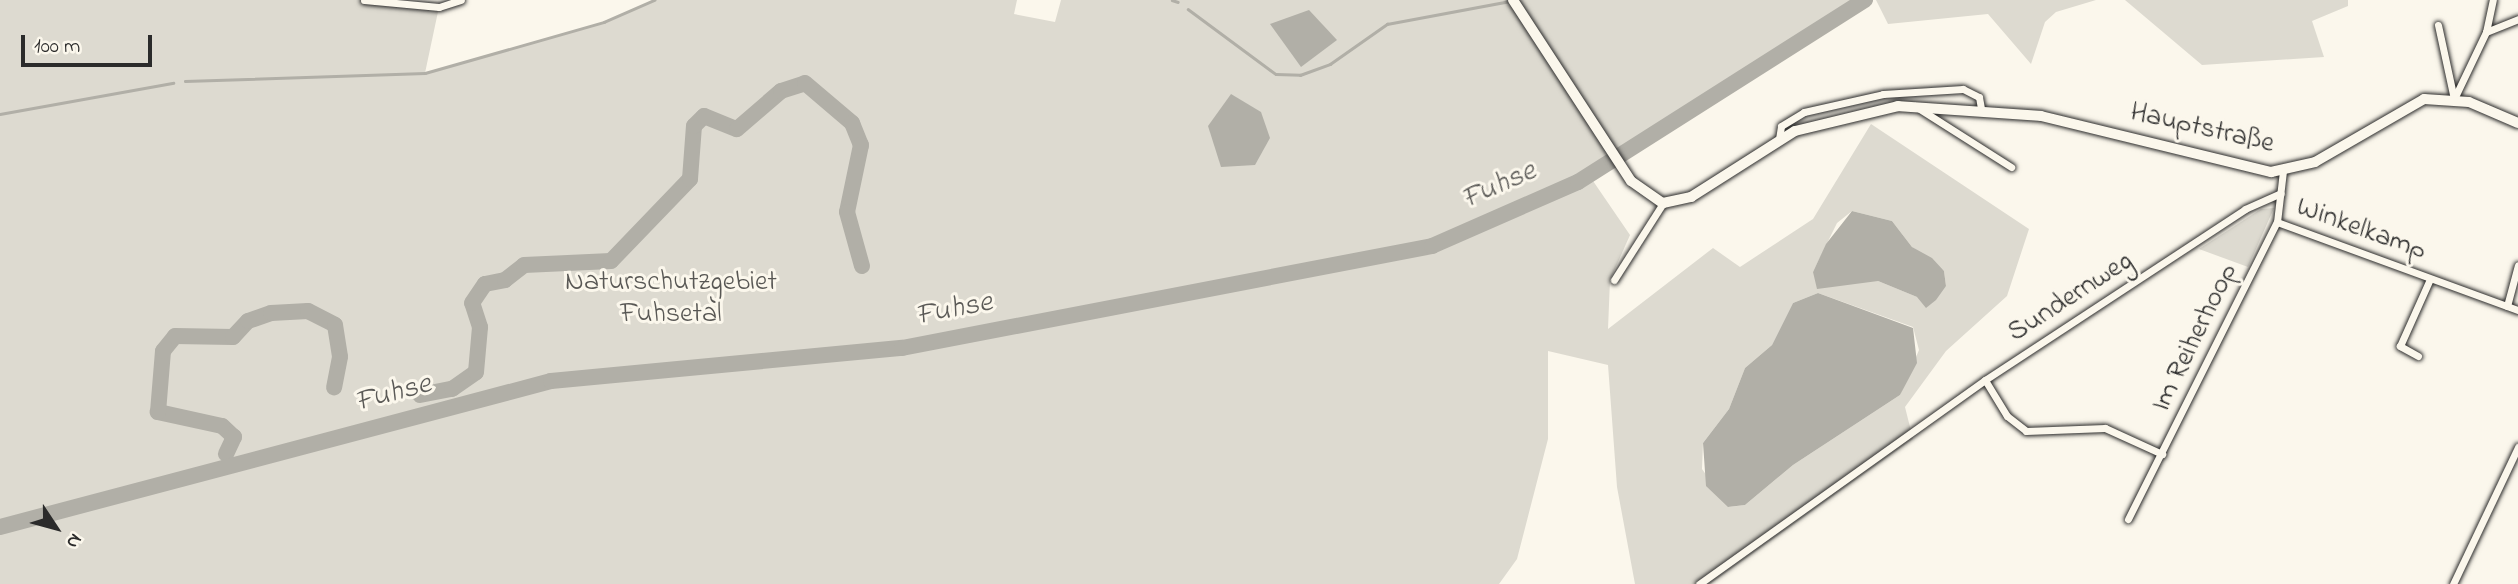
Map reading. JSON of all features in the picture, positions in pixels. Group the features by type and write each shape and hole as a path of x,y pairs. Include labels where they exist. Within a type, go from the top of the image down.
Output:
{"street":[{"path":"364,0 439,7 461,0"},
{"path":"1513,0 1623,169 1642,192 1663,203 1614,280"},
{"path":"2454,99 2486,32 2493,0"},
{"path":"2486,32 2518,19"},
{"path":"2438,25 2454,99"},
{"name":"Hauptstraße","path":"1779,139 1781,126 1804,112 1883,94 1963,89 1979,97 1981,108"},
{"name":"Hauptstraße","path":"1663,203 1691,197 1779,139 1829,118 1915,106 1981,108 2068,121 2283,171 2315,162 2410,103 2454,99 2518,123"},
{"path":"1915,106 2011,167"},
{"name":"Im Reiherhoop","path":"2128,519 2277,222 2283,171"},
{"name":"Sundernweg","path":"1699,584 1888,446 1985,380 2245,209 2281,193"},
{"name":"Winkelkamp","path":"2277,222 2518,310"},
{"path":"2507,306 2518,265"},
{"name":"Winkelkamp","path":"2418,356 2399,346 2430,279"},
{"path":"1985,380 2007,416 2026,431 2105,428 2162,454"},
{"path":"2453,584 2518,447"}],"green space":[{"name":"Naturschutzgebiet Fuhsetal","path":"0,0 364,0 439,7 425,73 604,22 654,0 1017,0 1014,14 1055,22 1061,0 1859,0 1553,193 1425,250 1555,199 1591,178 1630,235 1610,280 1608,329 1713,248 1740,267 1813,219 1871,124 2029,229 2007,296 1946,351 1905,407 1913,439 1710,584 1635,584 1617,487 1608,365 1548,351 1548,439 1517,559 1499,584 0,584","holes":["1852,211 1892,221 1912,247 1944,271 1946,286 1917,297 1878,281 1813,272 1837,223","1818,293 1913,327 1919,350 1900,395 1793,465 1745,505 1729,507 1702,469 1703,443 1729,409 1745,368 1772,345 1793,303"]},
{"path":"1876,0 2096,0 2056,12 2045,22 2031,64 1988,14 1888,24"},
{"path":"2125,0 2348,0 2348,6 2312,21 2324,57 2202,65"},
{"path":"2274,208 2248,267 2199,249 2261,209"}],"shaded area":[{"path":"1309,10 1337,40 1301,67 1270,24"},
{"path":"1231,94 1261,112 1270,138 1255,165 1221,167 1208,126"},
{"path":"1852,211 1892,221 1912,247 1932,258 1944,271 1946,286 1936,300 1926,308 1917,297 1878,281 1817,289 1813,272 1826,244"},
{"path":"1818,293 1913,328 1917,363 1900,395 1793,465 1745,505 1728,507 1706,486 1703,443 1729,409 1745,368 1772,345 1793,303"}],"waterway":[{"path":"185,81 425,73 604,22 654,0"},
{"path":"1172,0 1178,2"},
{"name":"Fuhse","path":"0,527 551,381 902,348 1432,246 1578,182 1865,0"},
{"path":"1188,9 1276,74 1300,75 1330,64 1387,24 1510,1"},
{"path":"0,114 173,83"},
{"path":"420,395 452,389 476,372 480,327 472,303 485,284 505,280 524,265 611,261 690,179 694,126 704,116 737,129 781,91 805,83 852,123 861,145 847,212 862,266"},
{"path":"226,454 234,437 222,426 158,412 163,351 175,336 233,337 248,321 271,313 308,311 335,325 340,357 334,387"}]}
